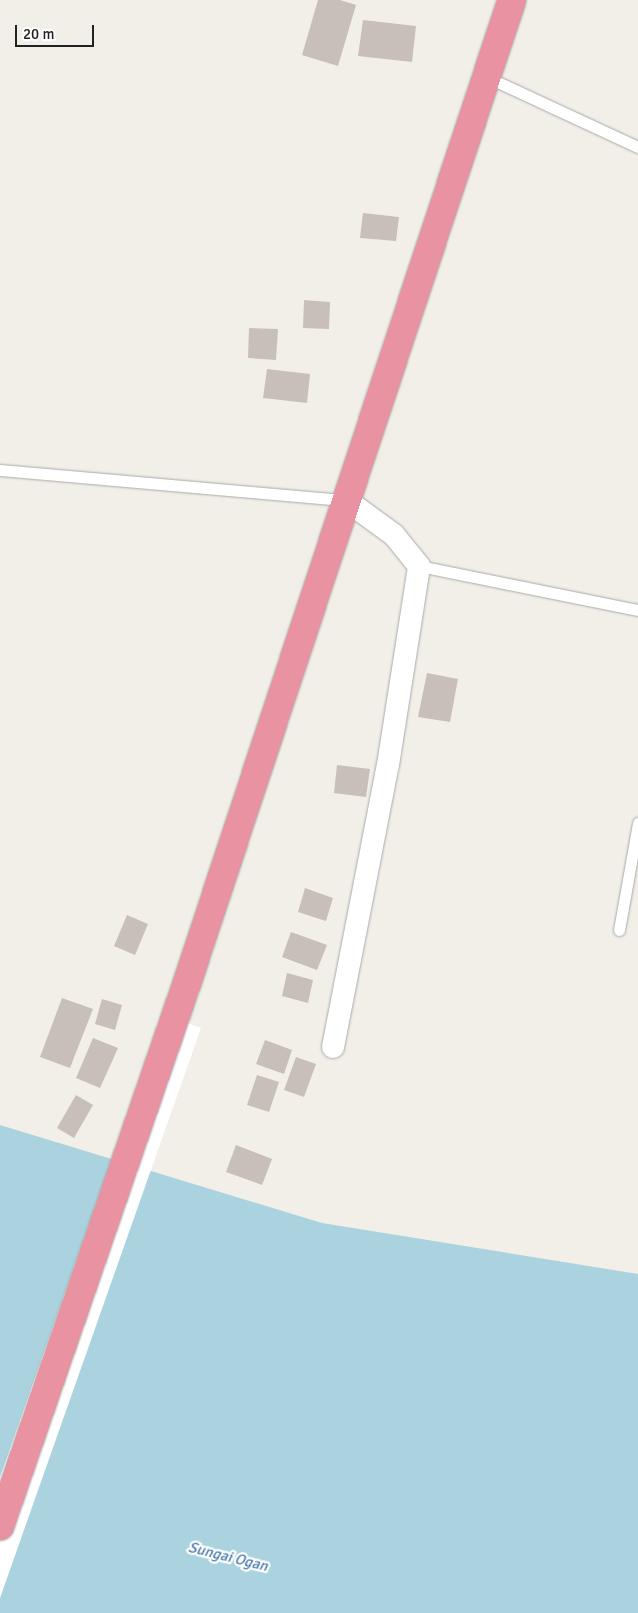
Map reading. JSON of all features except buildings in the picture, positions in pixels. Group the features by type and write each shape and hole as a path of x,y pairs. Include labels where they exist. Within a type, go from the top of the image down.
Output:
{"highway":[{"path":"0,1526 188,980 512,0"}],"street":[{"path":"333,1047 388,765 419,566 394,535 346,500"}],"lane":[{"path":"487,77 638,147"},
{"path":"0,470 346,500"},
{"path":"419,566 638,610"},
{"path":"619,930 638,822"}],"water":[{"name":"Sungai Ogan","path":"0,1125 322,1223 638,1274 638,1613 0,1613"}],"pier":[{"path":"163,1014 201,1028 0,1598 0,1477"}]}
